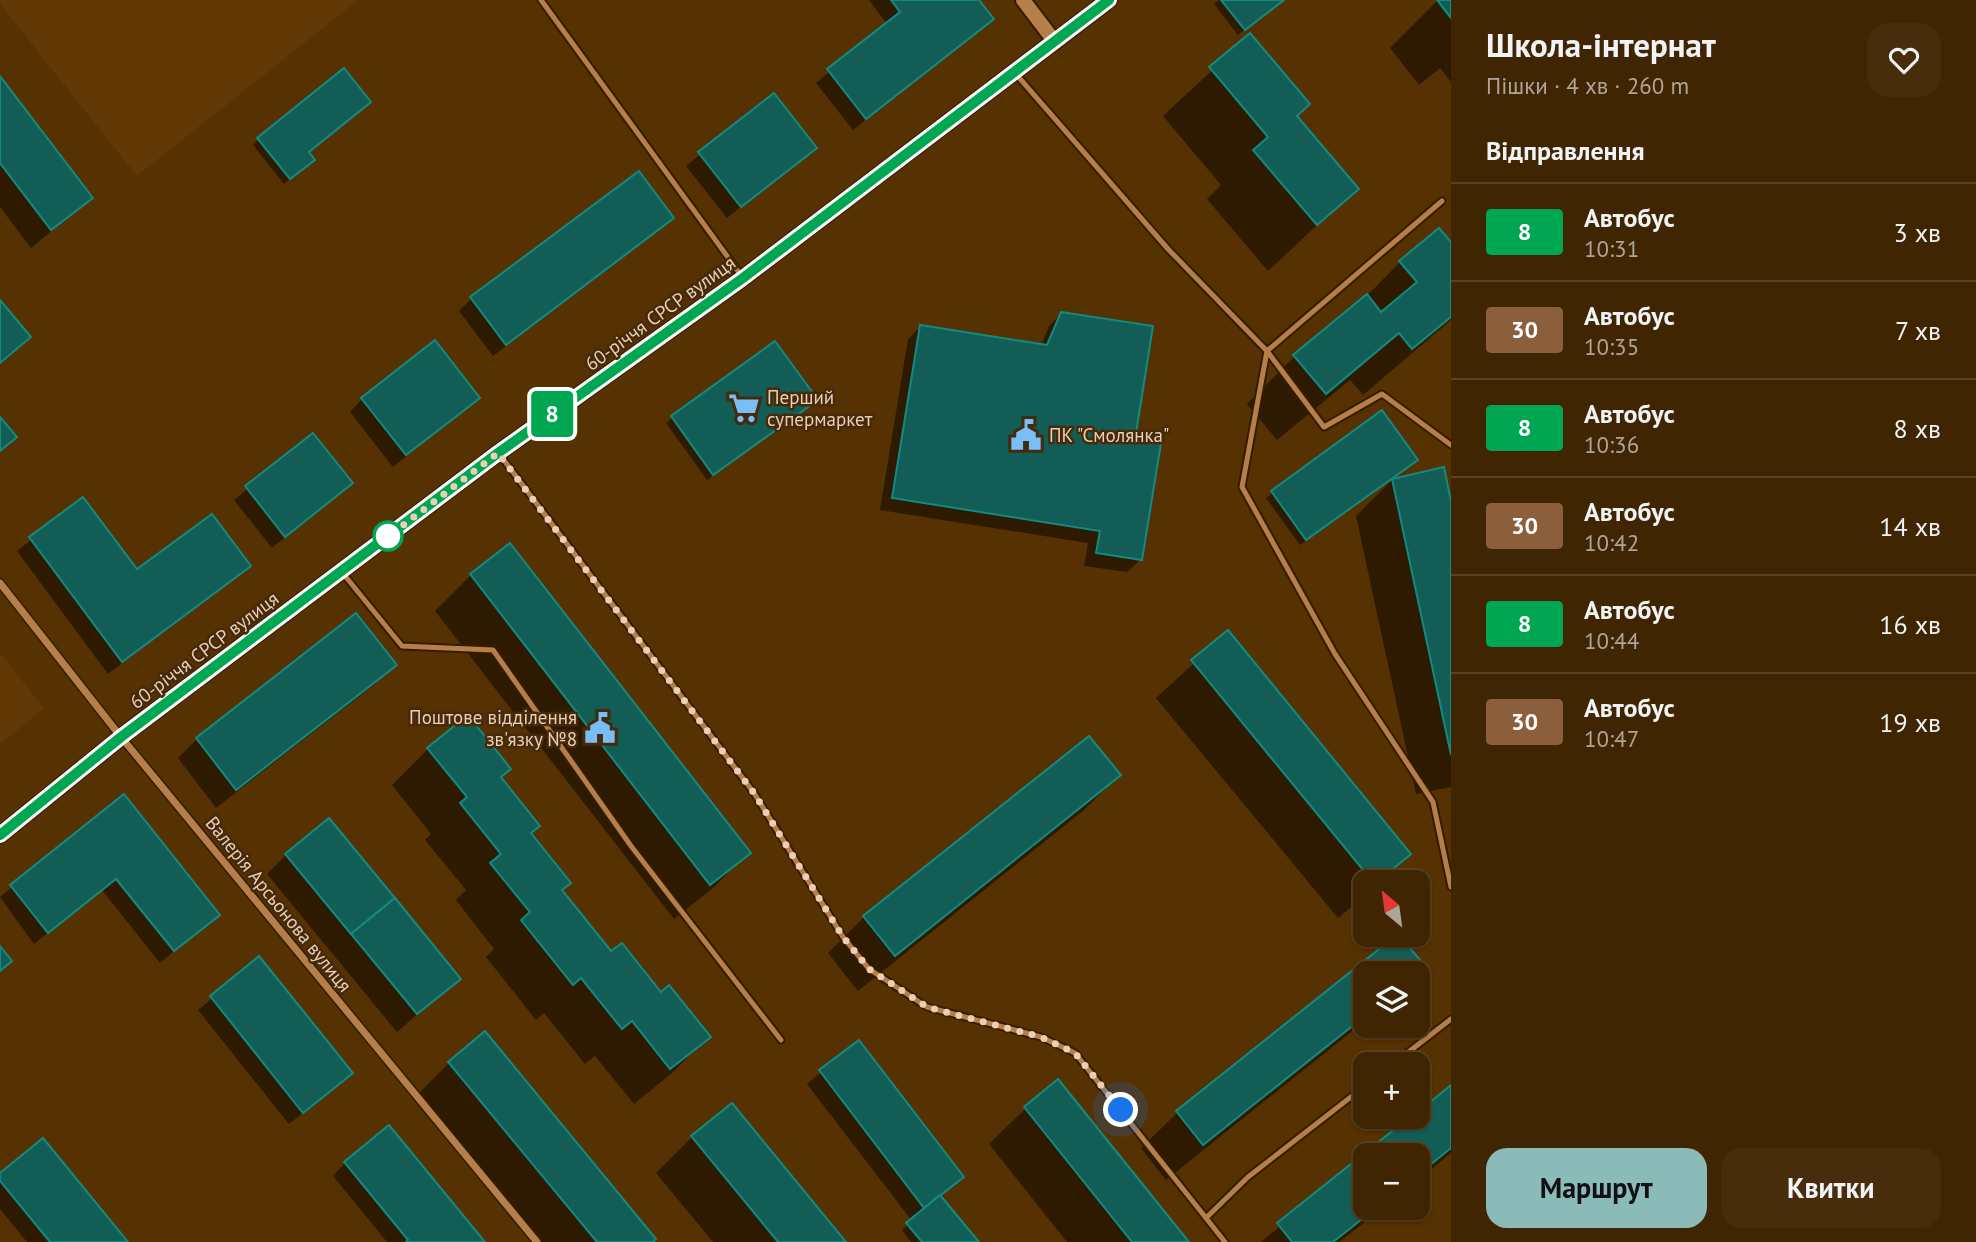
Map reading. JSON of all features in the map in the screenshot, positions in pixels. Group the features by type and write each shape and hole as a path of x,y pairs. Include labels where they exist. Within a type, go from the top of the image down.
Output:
{"street":[{"path":"1023,0 1055,42"},
{"name":"60-річчя СРСР вулиця","path":"0,835 121,737 341,571 498,453 743,278 1109,0"},
{"name":"Валерія Арсьонова вулиця","path":"0,583 121,737 537,1242"}],"lane":[{"path":"541,0 743,278"},
{"path":"1014,72 1168,249 1267,351 1324,428 1382,394 1451,444"},
{"path":"1442,201 1267,351 1242,487 1335,654 1433,802 1451,887"},
{"path":"498,453 754,793 843,937 869,969 927,1007 1041,1037 1075,1053 1225,1242"},
{"path":"341,571 402,646 493,650 631,846 781,1040"},
{"path":"1408,1052 1451,1019"},
{"path":"1206,1218 1248,1177 1353,1095"}],"shaded area":[{"path":"0,0 358,0 137,176 0,4"},
{"path":"0,653 44,708 0,744"}],"building":[{"path":"891,0 979,0 994,19 866,119 827,69 900,12"},
{"path":"1221,0 1284,0 1245,30"},
{"path":"1437,0 1451,0 1451,18"},
{"path":"1250,33 1310,104 1297,116 1359,189 1317,225 1253,150 1268,137 1209,67"},
{"path":"344,68 371,102 309,152 315,160 290,179 257,138"},
{"path":"0,76 93,198 51,230 0,163"},
{"path":"774,93 817,148 741,207 698,152"},
{"path":"639,171 674,218 506,345 470,297"},
{"path":"1439,228 1451,242 1451,317 1412,349 1399,333 1326,394 1293,355 1367,294 1381,312 1417,282 1399,261"},
{"path":"0,300 31,337 0,363"},
{"name":"ПК \"Смолянка\"","path":"1061,312 1153,326 1136,433 1162,437 1142,560 1096,553 1100,531 892,498 920,325 1047,345"},
{"path":"435,340 480,398 406,455 361,398"},
{"name":"Перший супермаркет","path":"775,341 818,400 713,475 671,416"},
{"path":"1382,410 1418,460 1306,540 1271,491"},
{"path":"0,417 17,437 0,451"},
{"path":"313,433 353,483 285,537 245,486"},
{"path":"1444,467 1451,501 1451,755 1392,479"},
{"path":"83,497 137,569 212,514 251,566 122,662 29,537"},
{"path":"510,543 751,853 710,885 470,574"},
{"path":"356,613 397,665 236,790 196,738"},
{"path":"1228,630 1411,854 1392,870 1363,870 1191,660"},
{"path":"468,715 511,769 501,777 540,826 531,833 571,883 562,890 611,951 622,943 661,992 669,985 711,1037 670,1069 632,1021 622,1029 581,978 573,985 521,920 530,912 490,863 501,854 460,803 467,797 427,748"},
{"path":"1089,736 1121,775 895,956 863,916"},
{"path":"124,794 220,915 174,951 116,879 48,933 10,885"},
{"path":"329,818 395,898 351,934 285,854"},
{"path":"395,898 461,979 417,1014 351,934"},
{"path":"0,946 12,961 0,971"},
{"path":"1382,947 1409,947 1421,961 1364,961"},
{"path":"259,956 353,1073 303,1113 210,996"},
{"path":"1353,970 1353,1026 1203,1145 1176,1111"},
{"path":"485,1031 656,1239 653,1242 597,1242 448,1062"},
{"path":"859,1040 964,1177 924,1208 819,1070"},
{"path":"1058,1079 1189,1242 1132,1242 1024,1107"},
{"path":"1451,1085 1451,1148 1430,1165 1430,1143 1377,1143 1395,1129 1430,1129 1430,1102"},
{"path":"732,1103 846,1242 778,1242 691,1136"},
{"path":"389,1125 485,1242 406,1242 408,1240 344,1162"},
{"path":"43,1138 128,1242 50,1242 0,1181 0,1173"},
{"path":"1353,1162 1353,1220 1361,1220 1333,1242 1292,1242 1277,1223"},
{"path":"940,1195 979,1242 922,1242 906,1223"}],"bus line":[{"name":"8","path":"0,835 121,737 498,453 743,278 1109,0"}],"place":[{"name":"Перший супермаркет","path":"744,408"},
{"name":"ПК \"Смолянка\"","path":"1026,435"},
{"name":"Поштове відділення зв'язку №8","path":"600,728"}],"route":[{"path":"388,536 381,542 498,453 754,793 843,937 869,969 927,1007 1041,1037 1075,1053 1121,1110"}]}
